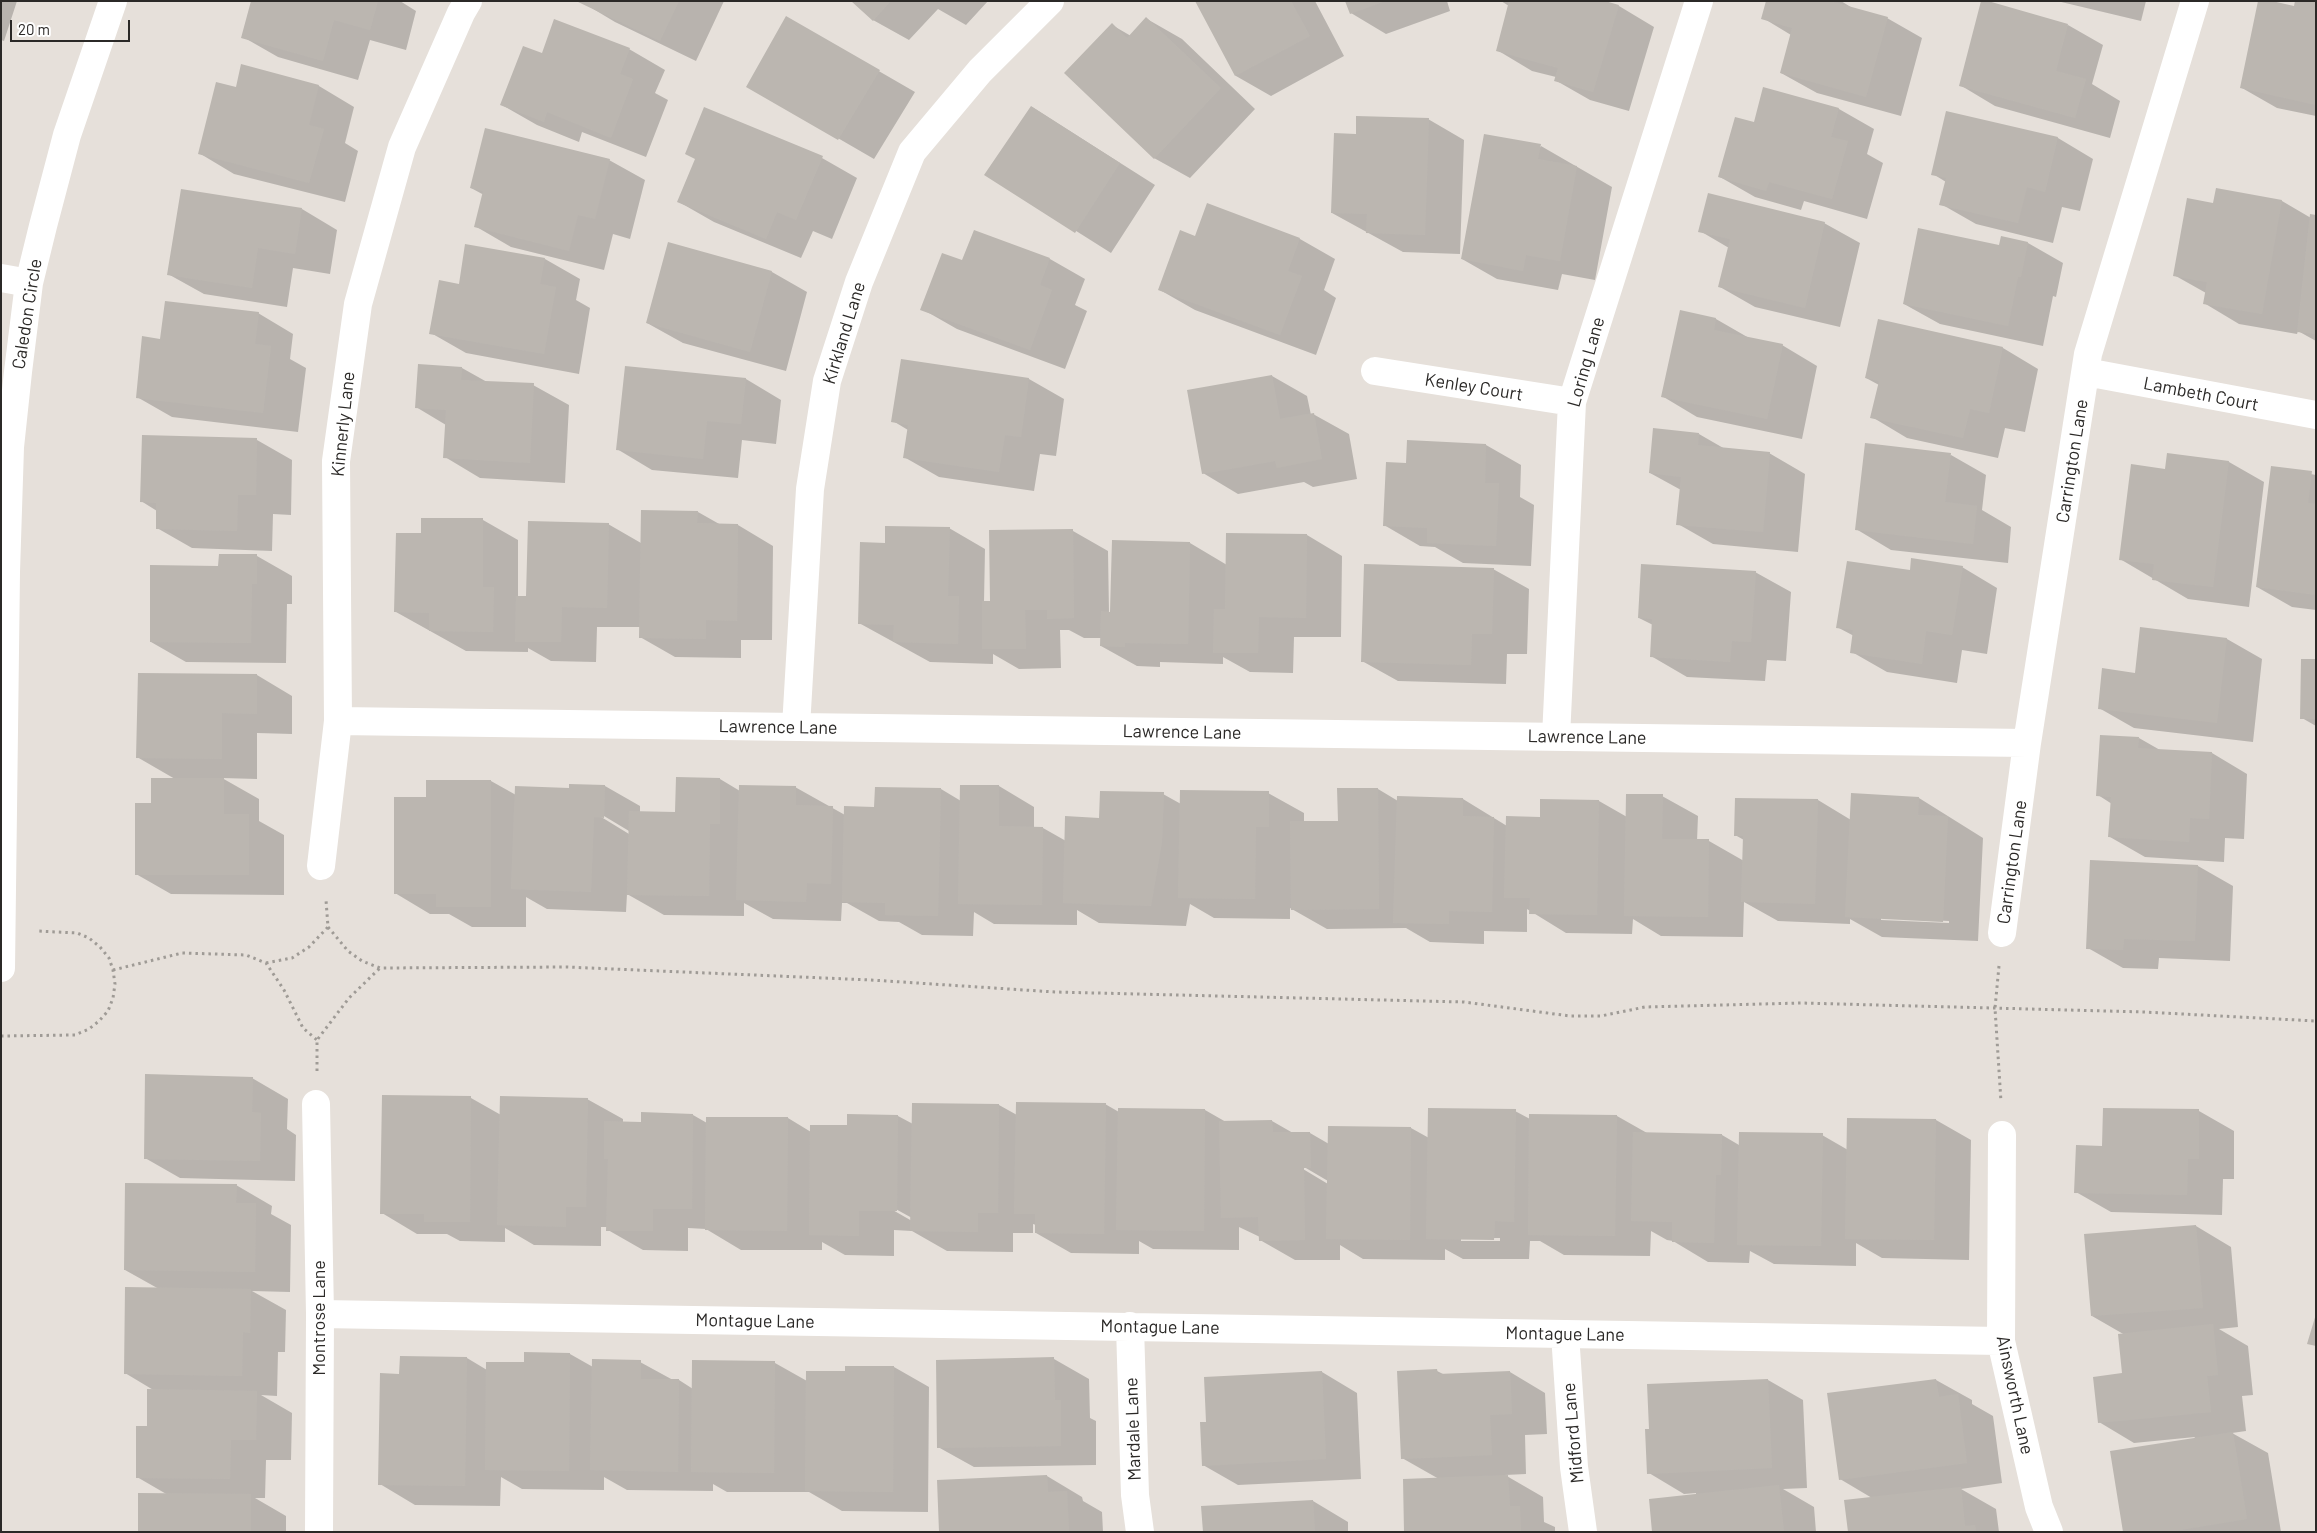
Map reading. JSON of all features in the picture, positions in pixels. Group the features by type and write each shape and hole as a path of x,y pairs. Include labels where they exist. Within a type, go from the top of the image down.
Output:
{"street":[{"name":"Caledon Circle","path":"1,968 6,572 10,447 29,283 67,136 112,1"},
{"name":"Kinnerly Lane","path":"321,866 338,721 336,461 358,304 402,147 468,1"},
{"name":"Kirkland Lane","path":"796,727 810,488 827,381 859,282 912,152 980,71 1050,1"},
{"name":"Loring Lane","path":"1556,737 1572,402 1699,1"},
{"name":"Carrington Lane","path":"2002,933 2027,743 2088,354 2195,1"},
{"path":"1,278 29,283"},
{"name":"Kenley Court","path":"1375,371 1572,402"},
{"name":"Lambeth Court","path":"2086,372 2316,416"},
{"name":"Lawrence Lane","path":"338,721 2027,743"},
{"name":"Montrose Lane","path":"316,1104 320,1314 319,1532"},
{"name":"Ainsworth Lane","path":"2002,1135 2001,1340 2039,1507 2049,1532"},
{"name":"Montague Lane","path":"320,1314 2001,1340"},
{"name":"Mardale Lane","path":"1130,1326 1135,1495 1140,1532"},
{"name":"Midford Lane","path":"1565,1334 1574,1467 1583,1532"}],"path":[{"path":"321,866 328,927 348,951 362,961 380,968 566,967 871,980 1055,992 1464,1002 1570,1016 1601,1016 1645,1007 1801,1003 2144,1012 2316,1022"},
{"path":"266,963 292,958 309,947 328,927"},
{"path":"1,1036 62,1036 89,1029 99,1022 108,1010 114,998 116,984 114,970 109,958 89,938 77,933 2,930"},
{"path":"2002,933 1995,1008 2002,1135"},
{"path":"114,970 182,954 246,954 266,963 284,990 304,1028 318,1040"},
{"path":"316,1104 318,1040 349,998 380,968"}],"building":[{"path":"251,1 378,1 370,30 334,20 323,61 241,38"},
{"path":"576,1 679,1 660,41"},
{"path":"851,1 891,1 873,21"},
{"path":"1195,1 1291,1 1310,36 1235,76"},
{"path":"1345,1 1385,1 1350,14"},
{"path":"1509,1 1605,1 1619,5 1593,92 1554,81 1558,68 1496,51"},
{"path":"1766,1 1830,1 1888,17 1866,97 1780,73 1792,28 1761,19"},
{"path":"1981,1 1988,1 2068,24 2056,71 2086,79 2075,118 1959,86"},
{"path":"2258,1 2272,1 2294,6 2295,1 2316,1 2316,105 2240,88"},
{"path":"786,16 880,70 838,140 746,87"},
{"path":"1146,17 1221,88 1154,159 1064,73 1112,23 1127,38"},
{"path":"554,19 630,48 620,74 633,79 611,138 547,112 544,122 500,105 523,46 542,53"},
{"path":"241,64 319,85 309,125 324,129 309,183 198,154 216,82 236,87"},
{"path":"1763,87 1839,108 1831,137 1848,141 1832,199 1769,182 1766,191 1718,177 1735,117 1754,122"},
{"path":"1031,106 1120,163 1075,233 984,175"},
{"path":"704,107 823,156 796,220 777,212 766,239 677,202 695,159 685,154"},
{"path":"1946,111 2058,137 2045,192 2027,187 2018,223 1939,205 1946,178 1931,175"},
{"path":"1356,116 1429,118 1425,235 1366,233 1367,214 1331,213 1334,133 1356,134"},
{"path":"485,128 610,159 595,219 578,215 569,251 474,227 483,191 470,188"},
{"path":"1484,134 1541,144 1538,159 1577,166 1560,261 1526,255 1523,271 1461,259"},
{"path":"2216,188 2282,200 2262,314 2203,304 2207,282 2173,276 2187,198 2213,203"},
{"path":"181,189 302,208 295,254 258,248 252,288 167,275"},
{"path":"1708,193 1825,222 1805,308 1718,287 1730,239 1698,232"},
{"path":"1207,203 1300,238 1288,271 1302,276 1280,335 1158,290 1180,230 1195,236"},
{"path":"2310,214 2316,215 2316,334 2297,332"},
{"path":"1918,228 1999,245 2001,236 2028,242 2021,277 2018,277 2008,326 1903,304"},
{"path":"974,230 1050,258 1040,285 1052,290 1030,350 920,310 942,253 962,260"},
{"path":"668,242 772,271 750,352 646,323"},
{"path":"465,244 545,258 540,284 556,287 544,354 429,334 439,280 459,284"},
{"path":"165,301 259,312 255,344 271,346 263,413 136,398 142,336 160,339"},
{"path":"1680,310 1716,318 1714,330 1783,344 1767,419 1661,397"},
{"path":"1878,319 2003,347 1989,413 1970,409 1963,438 1870,418 1879,381 1865,378"},
{"path":"901,359 1029,378 1021,437 1005,435 999,472 903,458 908,425 891,422"},
{"path":"418,364 462,367 461,380 534,383 530,463 443,458 446,410 415,408"},
{"path":"625,366 746,378 741,424 707,421 703,459 616,450"},
{"path":"1272,375 1280,419 1314,413 1322,459 1277,468 1275,461 1202,474 1187,390"},
{"path":"1653,428 1699,433 1698,445 1770,452 1763,532 1676,525 1681,477 1649,473"},
{"path":"142,435 257,438 256,495 238,495 237,531 156,529 156,503 140,502"},
{"path":"1407,440 1486,444 1485,483 1499,483 1496,546 1427,543 1427,528 1383,526 1386,462 1406,463"},
{"path":"1865,443 1951,453 1945,502 1977,506 1973,544 1855,530"},
{"path":"2167,453 2229,461 2213,587 2152,580 2154,564 2119,560 2131,464 2165,469"},
{"path":"2271,466 2312,471 2308,503 2316,504 2316,595 2256,587"},
{"path":"641,510 698,511 697,523 738,524 737,621 706,620 706,639 639,638"},
{"path":"421,518 483,518 483,587 494,587 493,632 429,631 429,613 394,612 396,533 421,533"},
{"path":"528,521 609,523 607,608 562,607 561,642 515,642 516,596 526,596"},
{"path":"885,526 950,527 948,596 959,596 958,644 893,642 894,625 858,624 860,542 885,543"},
{"path":"1073,529 1074,618 1047,619 1047,610 1025,610 1026,649 982,649 982,601 990,601 989,530"},
{"path":"1226,533 1307,534 1306,618 1259,617 1258,653 1213,653 1214,609 1225,609"},
{"path":"1112,540 1190,542 1188,644 1125,643 1125,647 1100,646 1101,611 1110,612"},
{"path":"219,554 257,554 257,584 252,584 251,643 150,642 150,565 218,566"},
{"path":"1911,558 1963,566 1952,635 1926,631 1922,664 1850,653 1853,630 1836,628 1847,561 1910,570"},
{"path":"1364,564 1494,568 1492,634 1472,634 1471,665 1361,662"},
{"path":"1641,564 1756,571 1751,642 1732,641 1730,662 1650,657 1652,619 1638,618"},
{"path":"2140,627 2227,638 2217,723 2098,709 2102,668 2135,673"},
{"path":"2301,659 2316,659 2316,719 2300,719"},
{"path":"138,673 257,674 257,714 222,713 222,759 136,758"},
{"path":"2100,735 2139,737 2138,748 2212,752 2209,819 2190,818 2189,842 2108,837 2111,797 2096,796"},
{"path":"676,777 720,778 720,824 710,824 709,896 627,895 629,811 675,812"},
{"path":"151,778 224,778 224,814 249,814 249,875 135,875 135,803 151,803"},
{"path":"426,780 491,780 491,907 436,907 436,894 394,894 394,797 426,797"},
{"path":"569,784 605,785 604,818 594,817 591,892 511,889 515,786 569,788"},
{"path":"739,785 796,786 796,805 833,806 831,884 807,883 806,902 736,900"},
{"path":"960,785 999,785 999,826 1043,827 1042,905 958,904"},
{"path":"875,787 941,788 938,916 885,915 885,903 842,902 844,806 874,807"},
{"path":"1337,788 1378,788 1379,909 1291,910 1290,821 1338,821"},
{"path":"1180,790 1269,791 1269,827 1256,827 1255,899 1178,898"},
{"path":"1100,791 1164,792 1162,842 1151,906 1063,903 1065,816 1099,818"},
{"path":"1851,793 1919,797 1918,815 1948,816 1943,922 1845,917"},
{"path":"1626,794 1663,794 1662,839 1709,839 1708,917 1624,916"},
{"path":"1397,796 1463,798 1463,816 1494,817 1492,912 1449,911 1449,924 1393,923"},
{"path":"1735,798 1818,799 1815,904 1741,902 1743,836 1734,836"},
{"path":"1540,799 1599,800 1597,915 1529,914 1530,898 1504,898 1506,816 1540,817"},
{"path":"2090,860 2198,865 2195,941 2124,939 2123,950 2086,949"},
{"path":"145,1074 253,1077 252,1112 261,1113 260,1161 144,1159"},
{"path":"382,1095 471,1096 470,1222 424,1222 424,1214 380,1214"},
{"path":"500,1096 588,1098 586,1207 566,1207 566,1227 497,1225"},
{"path":"1016,1102 1106,1103 1104,1234 1035,1233 1035,1214 1014,1214"},
{"path":"912,1103 999,1104 998,1213 978,1213 978,1232 910,1231"},
{"path":"1118,1108 1205,1109 1204,1231 1116,1230"},
{"path":"1428,1108 1516,1109 1514,1222 1495,1221 1494,1240 1426,1239"},
{"path":"2103,1108 2199,1109 2199,1159 2188,1159 2187,1195 2074,1193 2076,1145 2102,1146"},
{"path":"641,1112 693,1114 692,1209 653,1209 653,1231 606,1231 608,1159 604,1159 604,1121 641,1122"},
{"path":"847,1114 898,1115 897,1211 859,1211 859,1236 809,1235 810,1125 847,1125"},
{"path":"1529,1114 1617,1115 1615,1236 1528,1235"},
{"path":"706,1117 788,1117 787,1231 705,1230"},
{"path":"1847,1118 1936,1119 1934,1240 1845,1239"},
{"path":"1272,1120 1273,1132 1310,1132 1311,1168 1304,1168 1305,1240 1259,1241 1258,1217 1221,1218 1219,1121"},
{"path":"1328,1126 1411,1127 1410,1240 1326,1239"},
{"path":"1633,1132 1722,1134 1721,1175 1716,1175 1714,1243 1672,1242 1672,1222 1631,1221"},
{"path":"1739,1132 1823,1133 1821,1246 1737,1245"},
{"path":"125,1183 237,1184 236,1203 256,1203 255,1272 124,1270"},
{"path":"2196,1225 2203,1308 2091,1316 2084,1234"},
{"path":"125,1287 251,1289 250,1333 243,1332 242,1376 124,1374"},
{"path":"2316,1314 2316,1346 2307,1344"},
{"path":"2213,1324 2218,1375 2207,1376 2211,1412 2098,1423 2093,1377 2122,1373 2118,1334"},
{"path":"524,1352 570,1353 569,1471 485,1470 486,1362 524,1362"},
{"path":"400,1356 467,1357 465,1486 378,1485 380,1373 399,1374"},
{"path":"1054,1357 1055,1400 1061,1400 1061,1446 937,1448 936,1360"},
{"path":"592,1359 641,1360 641,1379 679,1379 678,1472 590,1470"},
{"path":"692,1360 775,1361 774,1473 691,1472"},
{"path":"845,1366 894,1366 893,1492 805,1491 806,1371 845,1371"},
{"path":"1437,1369 1438,1374 1510,1371 1512,1414 1490,1415 1492,1455 1401,1459 1397,1371"},
{"path":"1322,1371 1326,1459 1202,1466 1200,1422 1206,1422 1204,1377"},
{"path":"1768,1379 1772,1468 1647,1474 1645,1429 1649,1429 1647,1384"},
{"path":"1936,1379 1939,1397 1958,1394 1967,1463 1839,1480 1827,1393"},
{"path":"147,1389 257,1391 256,1440 231,1440 230,1479 136,1478 136,1426 147,1426"},
{"path":"2233,1432 2247,1519 2168,1532 2123,1532 2110,1451"},
{"path":"1047,1475 1048,1492 1067,1491 1069,1532 939,1532 937,1480"},
{"path":"1508,1475 1510,1506 1520,1506 1521,1532 1404,1532 1403,1479"},
{"path":"1779,1485 1784,1532 1652,1532 1649,1499"},
{"path":"1961,1487 1965,1526 1975,1525 1976,1532 1848,1532 1844,1500"},
{"path":"138,1493 251,1494 251,1532 138,1532"},
{"path":"1313,1500 1315,1532 1203,1532 1201,1506"}]}
